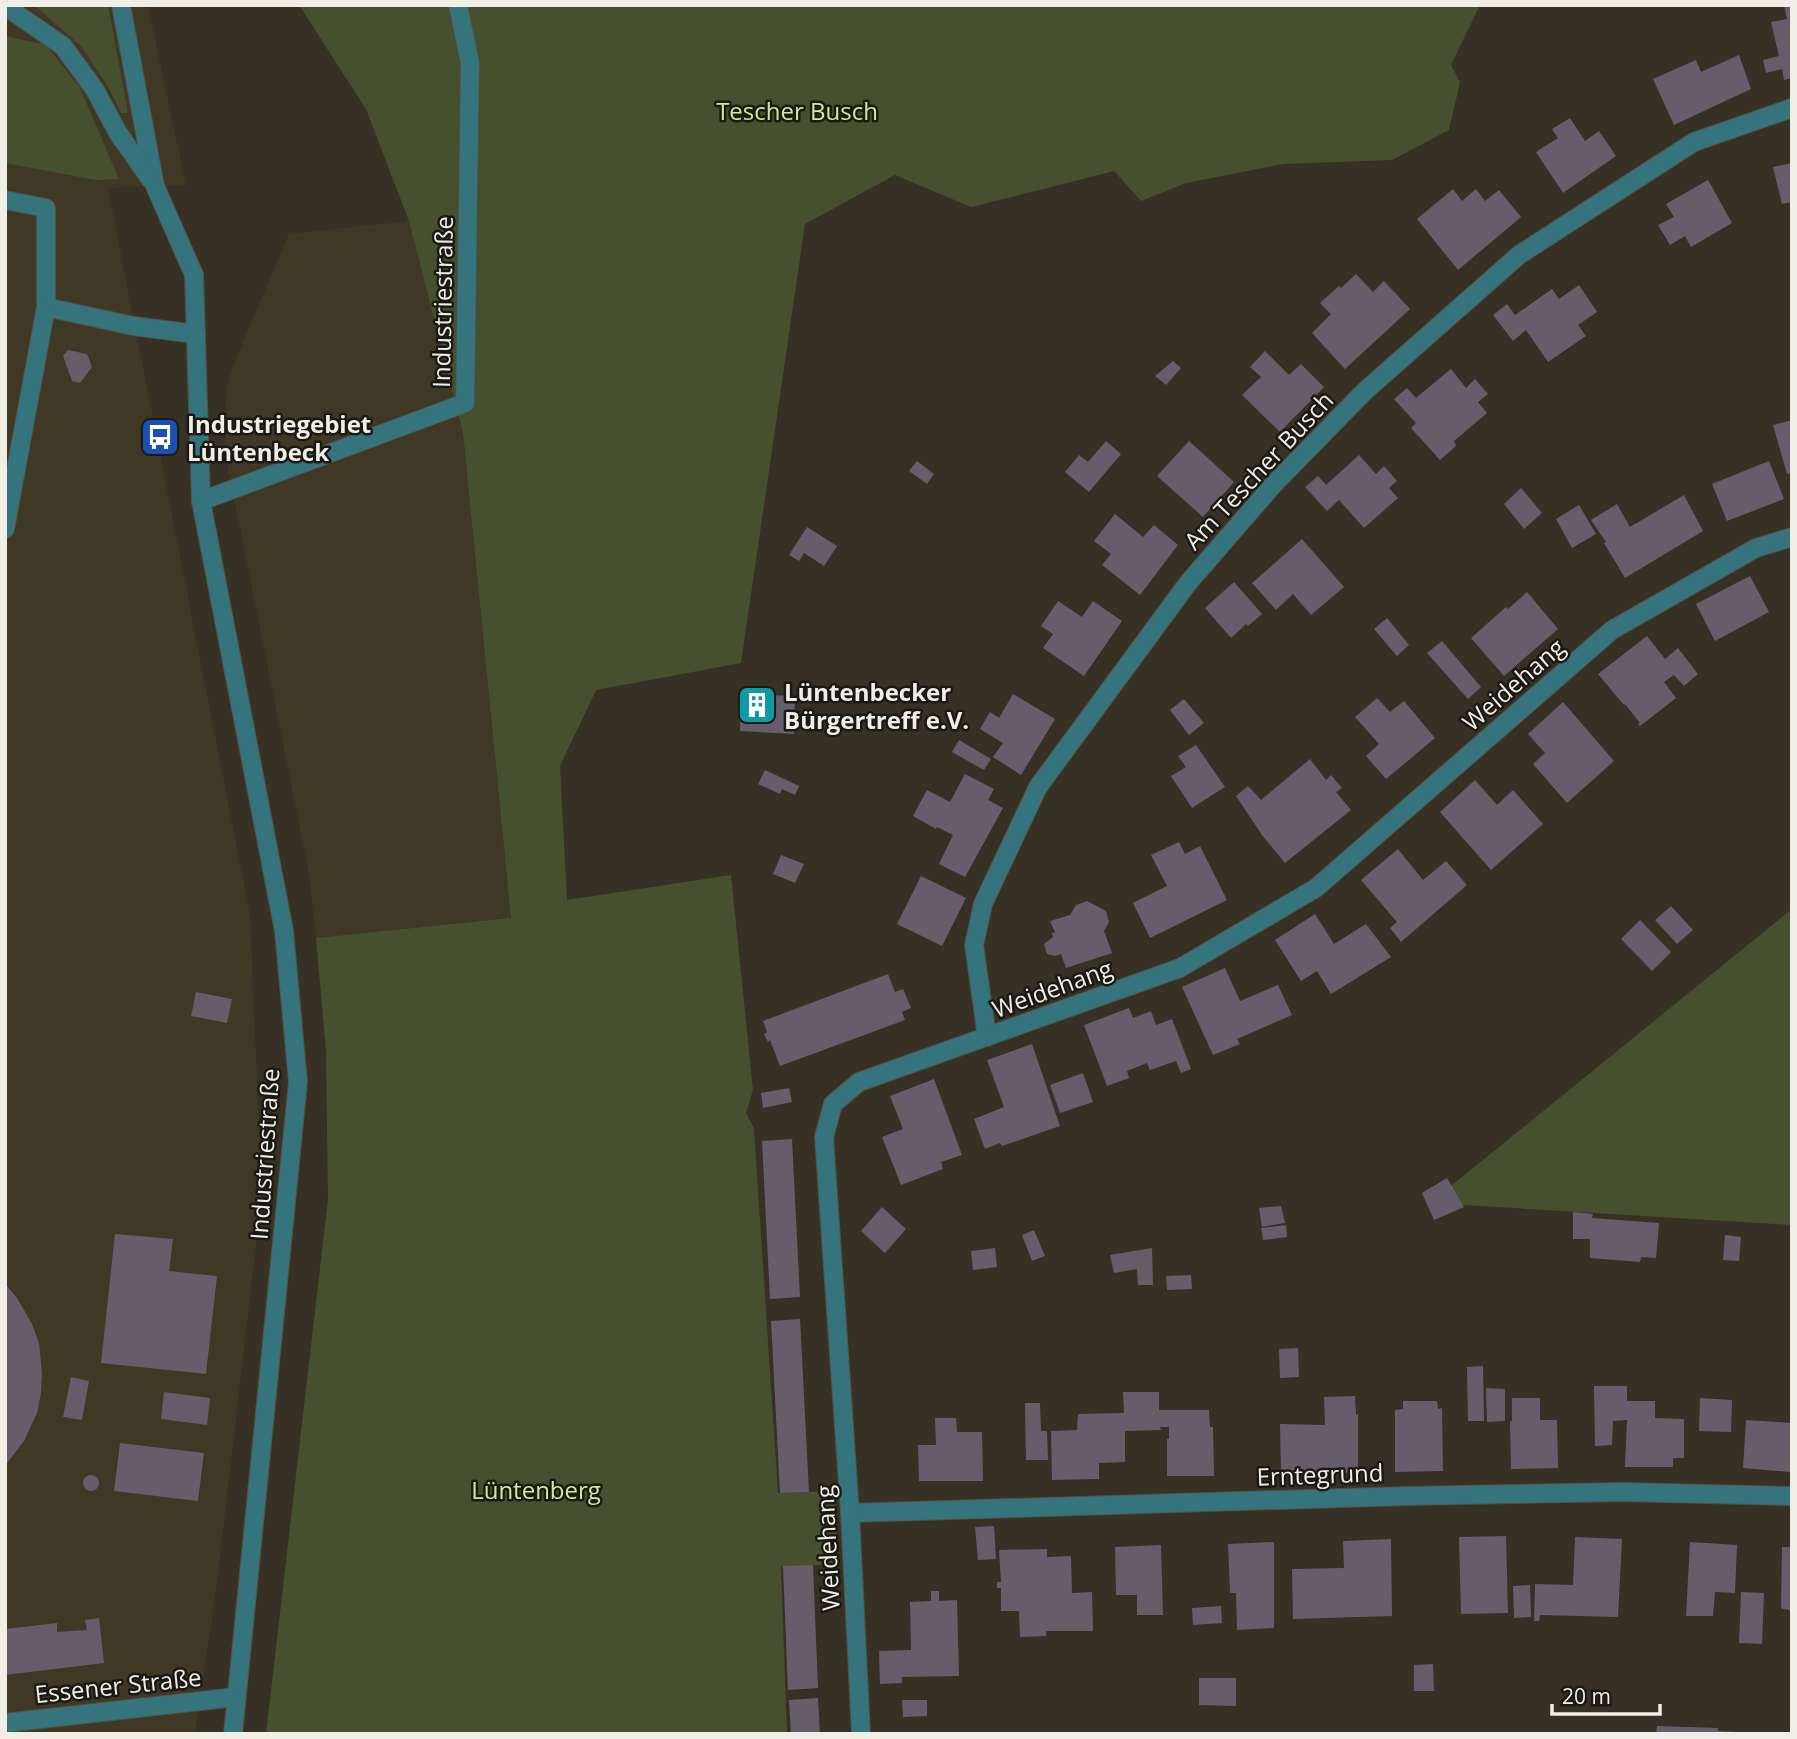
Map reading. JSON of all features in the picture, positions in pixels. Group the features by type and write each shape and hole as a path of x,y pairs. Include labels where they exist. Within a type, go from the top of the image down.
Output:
{"street":[{"path":"121,5 155,186"},
{"name":"Industriestraße","path":"201,501 465,403 470,63 458,5"},
{"path":"5,6 63,46 95,89 118,133 155,186"},
{"name":"Am Tescher Busch","path":"986,1037 974,946 983,904 1038,787 1197,573 1273,485 1365,391 1519,255 1694,142 1792,108"},
{"name":"Industriestraße","path":"155,186 194,275 201,501 284,930 298,1082 233,1734"},
{"path":"5,200 46,208 46,307 5,529"},
{"path":"46,307 133,326 196,334"},
{"name":"Weidehang","path":"861,1734 850,1513 824,1137 833,1104 859,1082 1180,968 1315,888 1612,630 1756,548 1792,537"},
{"name":"Erntegrund","path":"850,1513 1623,1492 1792,1496"},
{"name":"Essener Straße","path":"5,1723 236,1697"}],"shaded area":[{"path":"5,5 148,5 186,185 108,188 250,914 262,1194 217,1584 195,1734 5,1734"},
{"path":"409,221 463,433 511,918 316,938 309,874 225,452 226,390 234,363 289,234"}],"green space":[{"path":"34,5 108,5 128,113 121,113 110,90 81,46"},
{"path":"299,5 1480,5 1451,65 1460,82 1449,130 1392,160 1283,164 1186,183 1141,201 1114,171 971,207 895,175 805,224 741,663 596,690 560,766 567,900 731,875 753,1090 746,1113 754,1129 778,1493 835,1491 838,1564 781,1567 787,1734 266,1734 328,1199 326,1051 316,938 511,918 463,433 409,221 366,109"},
{"path":"5,36 46,45 80,88 119,179 96,180 5,163"},
{"path":"1792,909 1792,1225 1430,1203"}],"building":[{"path":"1784,5 1792,5 1792,78 1784,80 1782,69 1766,73 1763,60 1779,56 1771,22 1787,19"},
{"path":"1739,55 1751,89 1674,125 1653,79 1696,60 1701,72"},
{"path":"1570,118 1585,141 1599,131 1616,156 1563,193 1536,152 1558,138 1552,129"},
{"path":"1792,163 1792,202 1782,204 1773,167"},
{"path":"1708,180 1732,223 1691,247 1685,236 1670,245 1658,225 1674,217 1666,204"},
{"path":"1453,189 1462,201 1476,189 1485,201 1499,190 1521,217 1458,270 1417,219"},
{"path":"1356,274 1373,292 1384,281 1410,309 1345,369 1312,333 1331,314 1320,303"},
{"path":"1579,285 1597,312 1578,325 1586,336 1548,362 1526,330 1513,341 1493,315 1507,304 1515,315 1552,289 1559,299"},
{"path":"68,350 87,354 92,367 80,383 72,381 63,356"},
{"path":"1265,351 1289,375 1301,364 1324,387 1280,432 1242,395 1261,377 1250,367"},
{"path":"1173,361 1181,368 1166,385 1155,376"},
{"path":"1451,369 1466,388 1475,379 1488,394 1478,402 1487,413 1454,441 1456,446 1440,460 1411,428 1416,423 1394,399 1407,388 1416,398"},
{"path":"1792,420 1792,473 1787,474 1773,425"},
{"path":"1106,441 1121,454 1089,492 1065,472 1079,455 1088,462"},
{"path":"1189,441 1234,482 1203,517 1157,476"},
{"path":"1359,455 1376,474 1384,466 1397,481 1389,488 1398,498 1364,528 1339,500 1327,511 1305,487 1318,476 1326,485"},
{"path":"917,461 934,474 927,484 909,471"},
{"path":"1769,461 1784,499 1727,521 1712,484"},
{"path":"1521,488 1542,513 1524,529 1504,504"},
{"path":"1684,495 1703,531 1625,578 1591,520 1617,504 1630,527"},
{"path":"1579,505 1596,534 1572,548 1556,519"},
{"path":"1115,514 1143,537 1154,525 1178,545 1140,595 1102,565 1111,554 1094,541"},
{"path":"807,527 837,546 824,566 804,553 799,561 789,555"},
{"path":"1302,539 1344,587 1311,615 1293,594 1276,610 1252,583"},
{"path":"1750,576 1769,612 1715,641 1696,604"},
{"path":"1234,582 1262,614 1231,638 1205,608"},
{"path":"1527,592 1558,629 1504,676 1471,638"},
{"path":"1058,601 1082,617 1093,601 1122,621 1084,676 1043,648 1053,634 1041,626"},
{"path":"1387,618 1409,645 1397,656 1374,629"},
{"path":"1647,636 1665,659 1678,648 1698,674 1684,686 1674,675 1664,682 1676,698 1640,726 1625,704 1598,674"},
{"path":"1442,641 1481,687 1468,699 1427,653"},
{"path":"741,694 795,696 794,734 740,731"},
{"path":"1013,694 1055,719 1021,775 993,757 1003,743 980,729 990,712 999,718"},
{"path":"1377,698 1390,712 1404,701 1435,738 1386,779 1366,756 1379,744 1355,717"},
{"path":"1184,699 1204,723 1189,735 1170,710"},
{"path":"1563,702 1614,761 1567,803 1533,764 1545,753 1528,734"},
{"path":"959,740 991,759 984,770 952,752"},
{"path":"1196,745 1225,787 1192,808 1171,776 1186,767 1178,756"},
{"path":"1310,759 1326,780 1331,775 1342,788 1336,792 1351,810 1285,863 1236,796 1248,786 1261,800"},
{"path":"765,770 799,786 795,795 782,789 780,794 758,784"},
{"path":"965,774 994,789 988,800 1003,808 965,877 939,864 953,835 913,816 927,790 950,802"},
{"path":"1475,780 1497,805 1513,790 1543,824 1491,870 1440,812"},
{"path":"1179,842 1185,854 1200,846 1227,900 1150,938 1133,903 1167,886 1151,855"},
{"path":"1398,849 1423,880 1446,861 1467,885 1401,942 1390,928 1397,922 1361,880"},
{"path":"781,855 804,864 795,883 773,874"},
{"path":"921,876 966,898 942,946 897,924"},
{"path":"1087,901 1106,911 1109,922 1104,931 1112,953 1066,968 1061,954 1047,954 1044,944 1055,932 1050,921 1070,915 1076,905"},
{"path":"1671,906 1693,930 1677,944 1655,920"},
{"path":"1315,914 1334,944 1366,924 1391,957 1331,994 1317,971 1301,981 1275,940"},
{"path":"1640,920 1671,952 1652,971 1621,939"},
{"path":"1225,968 1240,1001 1278,985 1292,1015 1237,1039 1240,1044 1213,1055 1182,987"},
{"path":"888,974 895,992 903,989 911,1008 902,1012 905,1020 780,1066 770,1040 768,1042 764,1034 767,1032 763,1021"},
{"path":"196,992 232,999 227,1023 191,1016"},
{"path":"1129,1008 1133,1018 1151,1011 1156,1025 1172,1019 1191,1069 1181,1073 1176,1061 1150,1070 1147,1063 1127,1071 1129,1078 1107,1086 1084,1025"},
{"path":"1032,1044 1060,1126 1002,1146 1000,1143 985,1149 974,1119 1004,1107 987,1060"},
{"path":"1083,1073 1093,1102 1060,1113 1050,1085"},
{"path":"934,1079 962,1155 941,1162 943,1169 901,1185 882,1137 903,1129 890,1096"},
{"path":"789,1088 792,1102 763,1108 761,1093"},
{"path":"792,1139 800,1297 770,1299 762,1141"},
{"path":"1447,1178 1464,1207 1434,1220 1422,1193"},
{"path":"1281,1206 1285,1223 1262,1227 1259,1208"},
{"path":"882,1207 906,1229 885,1253 861,1231"},
{"path":"1573,1212 1593,1214 1592,1218 1659,1223 1656,1258 1641,1257 1640,1262 1590,1258 1590,1239 1573,1239"},
{"path":"1286,1225 1287,1237 1263,1240 1261,1228"},
{"path":"1034,1230 1045,1256 1032,1261 1022,1235"},
{"path":"115,1234 173,1239 169,1271 217,1276 206,1374 101,1363"},
{"path":"1725,1235 1741,1237 1739,1261 1723,1260"},
{"path":"995,1248 997,1267 973,1270 971,1251"},
{"path":"1152,1248 1153,1285 1138,1285 1137,1269 1114,1273 1110,1255"},
{"path":"1191,1275 1192,1289 1167,1290 1166,1276"},
{"path":"5,1284 17,1298 32,1324 39,1343 42,1373 37,1413 24,1441 5,1466"},
{"path":"800,1319 809,1492 780,1493 771,1321"},
{"path":"1298,1348 1299,1377 1280,1378 1279,1349"},
{"path":"1483,1366 1484,1421 1468,1421 1467,1367"},
{"path":"71,1377 89,1381 82,1420 63,1417"},
{"path":"1594,1386 1627,1386 1627,1401 1655,1401 1655,1418 1684,1419 1684,1458 1673,1458 1673,1467 1625,1467 1627,1420 1613,1421 1612,1445 1595,1446"},
{"path":"1486,1388 1505,1389 1505,1421 1487,1422"},
{"path":"164,1392 210,1398 207,1425 161,1419"},
{"path":"1123,1392 1159,1392 1159,1410 1209,1410 1210,1427 1213,1427 1214,1476 1167,1476 1169,1427 1160,1427 1161,1430 1125,1431 1125,1462 1099,1463 1099,1479 1052,1480 1051,1431 1077,1430 1078,1414 1124,1413"},
{"path":"1355,1396 1356,1415 1358,1414 1358,1473 1281,1474 1280,1424 1325,1425 1324,1397"},
{"path":"1512,1398 1540,1398 1540,1420 1557,1420 1558,1468 1511,1469"},
{"path":"1700,1398 1732,1400 1731,1432 1699,1431"},
{"path":"1403,1401 1437,1401 1438,1409 1442,1408 1443,1471 1395,1472 1395,1410 1403,1409"},
{"path":"1025,1403 1040,1403 1041,1431 1047,1431 1048,1460 1026,1460"},
{"path":"935,1418 956,1418 957,1432 982,1432 983,1481 919,1481 918,1445 936,1445"},
{"path":"1746,1420 1792,1423 1790,1472 1743,1468"},
{"path":"120,1443 204,1453 198,1501 114,1491"},
{"path":"91,1475 97,1477 97,1489 91,1491 85,1489 83,1483 85,1477"},
{"path":"994,1526 996,1559 978,1560 975,1527"},
{"path":"1506,1536 1508,1613 1461,1614 1459,1537"},
{"path":"1575,1537 1622,1539 1618,1617 1540,1615 1539,1621 1534,1621 1535,1584 1573,1585"},
{"path":"1391,1539 1392,1616 1293,1619 1292,1569 1344,1568 1343,1541"},
{"path":"1274,1542 1274,1628 1237,1630 1236,1593 1230,1593 1228,1544"},
{"path":"1690,1542 1737,1545 1735,1593 1715,1592 1713,1616 1686,1616"},
{"path":"1161,1545 1163,1615 1137,1615 1137,1595 1116,1595 1115,1547"},
{"path":"1782,1547 1792,1547 1792,1610 1782,1609 1781,1606"},
{"path":"1047,1549 1047,1557 1071,1556 1072,1593 1092,1592 1093,1631 1046,1631 1046,1636 1020,1637 1019,1611 1001,1611 1001,1588 997,1588 997,1582 1001,1582 999,1550"},
{"path":"813,1565 818,1688 788,1690 783,1566"},
{"path":"1530,1585 1531,1617 1514,1618 1513,1586"},
{"path":"931,1591 939,1591 939,1601 957,1600 959,1676 902,1677 902,1683 880,1684 879,1651 911,1650 910,1602 931,1601"},
{"path":"1741,1592 1764,1593 1762,1644 1739,1643"},
{"path":"1221,1606 1222,1623 1193,1625 1192,1608"},
{"path":"99,1618 104,1663 5,1675 5,1629 57,1623 57,1632 87,1630 85,1620"},
{"path":"1433,1664 1434,1691 1414,1691 1414,1665"},
{"path":"1199,1678 1236,1678 1236,1706 1199,1705"},
{"path":"818,1698 820,1734 791,1734 789,1700"},
{"path":"902,1700 927,1700 927,1716 903,1717"},
{"path":"1657,1726 1718,1728 1718,1731 1739,1734 1656,1734"}],"place":[{"name":"Industriegebiet Lüntenbeck","path":"160,437"},
{"name":"Lüntenbecker Bürgertreff e.V.","path":"757,705"}],"park label":[{"name":"Tescher Busch","path":"797,110"},
{"name":"Lüntenberg","path":"536,1489"}]}
